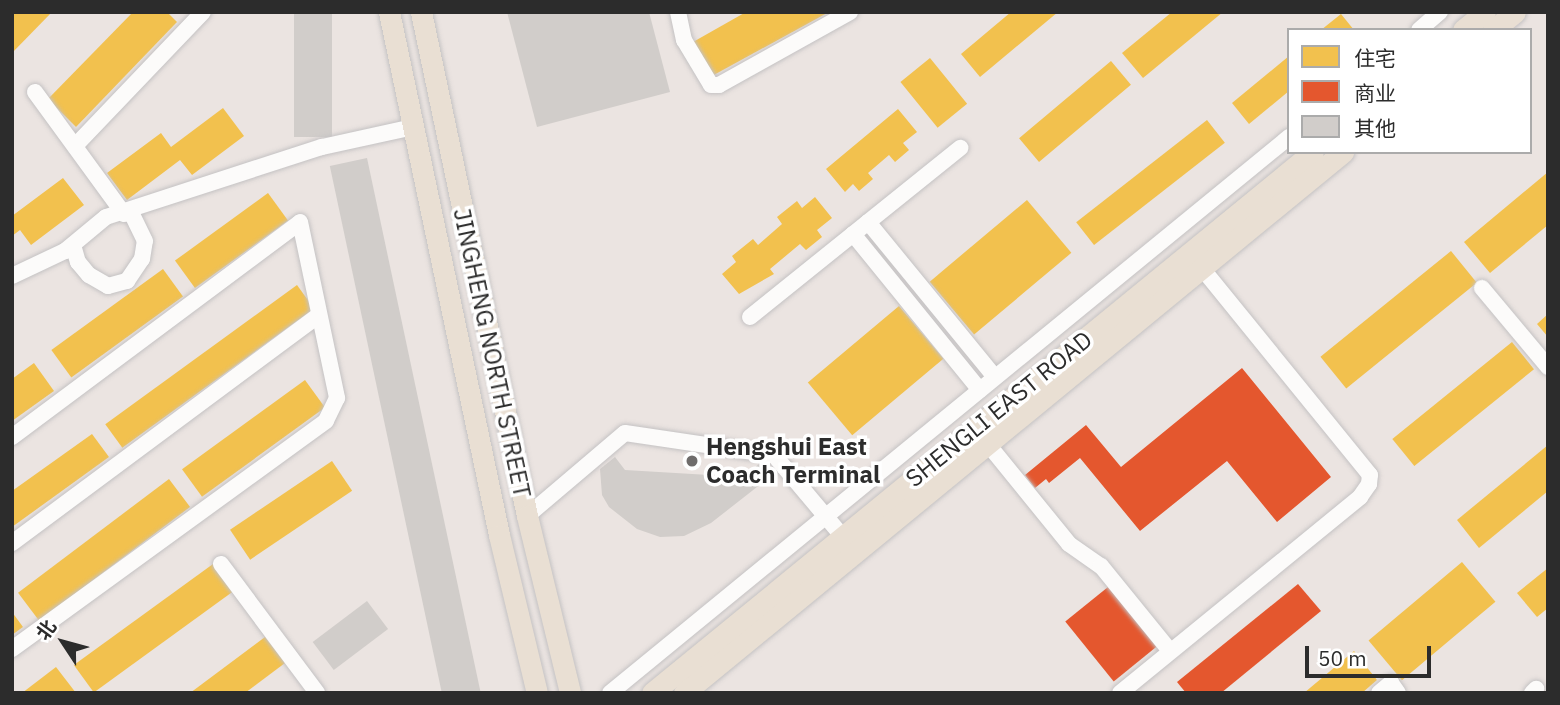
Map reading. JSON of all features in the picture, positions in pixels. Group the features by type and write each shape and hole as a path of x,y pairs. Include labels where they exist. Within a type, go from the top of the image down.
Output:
{"main road":[{"name":"JINGHENG NORTH STREET","path":"389,12 499,535 537,693"},
{"name":"JINGHENG NORTH STREET","path":"421,12 527,516 570,693"},
{"path":"1466,28 1485,12"},
{"path":"1495,28 1515,12"},
{"name":"SHENGLI EAST ROAD","path":"652,693 1311,154"},
{"name":"SHENGLI EAST ROAD","path":"684,693 1341,154"}],"street":[{"path":"75,146 203,12"},
{"path":"678,12 684,40 711,85 719,85 850,12"},
{"path":"1421,28 1440,12"},
{"path":"35,92 127,213 145,241 142,259 128,281 108,286 89,275 78,262 74,245"},
{"path":"12,276 74,245 106,218 322,147 413,127"},
{"path":"610,693 1287,138"},
{"path":"750,317 960,148"},
{"path":"12,437 300,222 337,398 326,421 12,649"},
{"path":"868,222 995,377"},
{"path":"853,234 980,390"},
{"path":"1120,693 1360,497 1370,475 1202,268"},
{"path":"1482,289 1548,367"},
{"path":"12,543 319,315"},
{"path":"527,516 625,433 774,455 843,537"},
{"path":"987,443 1069,544 1101,566 1170,651"},
{"path":"221,564 317,693"},
{"path":"1379,693 1391,683 1398,693"}],"building: 住宅":[{"path":"12,12 52,12 12,53"},
{"path":"133,12 167,12 177,22 76,127 48,99"},
{"path":"746,12 829,12 712,76 693,42"},
{"path":"1011,12 1058,12 980,77 961,54"},
{"path":"1172,12 1223,12 1143,78 1122,53"},
{"path":"1341,14 1352,28 1324,28"},
{"path":"930,58 967,104 938,128 900,82"},
{"path":"1287,58 1287,93 1249,124 1232,103"},
{"path":"1111,61 1131,85 1039,162 1019,138"},
{"path":"223,108 244,136 192,175 180,160 127,200 107,173 161,133 171,147"},
{"path":"898,109 917,132 903,143 909,150 895,162 889,155 868,173 873,179 859,191 853,184 845,192 826,169"},
{"path":"1207,120 1225,143 1094,245 1076,222"},
{"path":"1548,172 1548,225 1490,273 1464,242"},
{"path":"63,178 84,205 31,245 20,230 12,236 12,216"},
{"path":"268,193 288,221 195,288 175,261"},
{"path":"815,197 832,218 817,230 822,237 806,250 800,244 770,269 774,274 739,294 722,274 736,262 732,256 753,239 758,245 782,224 777,217 797,201 802,208"},
{"path":"1027,200 1071,253 974,334 930,282"},
{"path":"1451,251 1477,283 1346,389 1320,357"},
{"path":"163,269 183,297 71,378 51,350"},
{"path":"297,285 314,308 122,448 105,424"},
{"path":"899,306 943,359 852,435 808,382"},
{"path":"1548,314 1548,337 1537,324"},
{"path":"1512,342 1534,369 1414,466 1392,439"},
{"path":"34,363 54,391 12,421 12,379"},
{"path":"305,380 325,408 202,497 182,469"},
{"path":"92,434 109,457 12,527 12,491"},
{"path":"1548,445 1548,491 1479,548 1457,520"},
{"path":"332,461 352,491 250,560 230,530"},
{"path":"169,479 190,507 39,621 18,593"},
{"path":"1462,562 1495,602 1402,680 1369,640"},
{"path":"213,564 233,592 94,693 74,665"},
{"path":"1548,568 1548,608 1537,617 1517,593"},
{"path":"12,612 23,627 12,635"},
{"path":"265,637 285,663 245,693 190,693"},
{"path":"1354,651 1377,680 1362,693 1304,693"},
{"path":"56,667 76,693 22,693"}],"building: 商业":[{"path":"1242,368 1331,477 1277,522 1227,461 1140,531 1080,458 1049,483 1046,479 1035,488 1025,475 1086,425 1121,467"},
{"path":"1298,584 1321,611 1221,693 1186,693 1177,682"},
{"path":"1108,587 1156,647 1114,681 1065,622"}],"building: 其他":[{"path":"294,12 332,12 332,137 294,137"},
{"path":"507,12 649,12 670,92 537,127"},
{"path":"367,158 481,693 442,693 330,166"},
{"path":"615,457 625,470 743,477 764,460 775,473 711,523 684,536 660,537 637,529 609,507 602,495 600,469"},
{"path":"367,601 388,629 334,670 313,642"}],"place":[{"name":"Hengshui East Coach Terminal","path":"692,461"}]}
